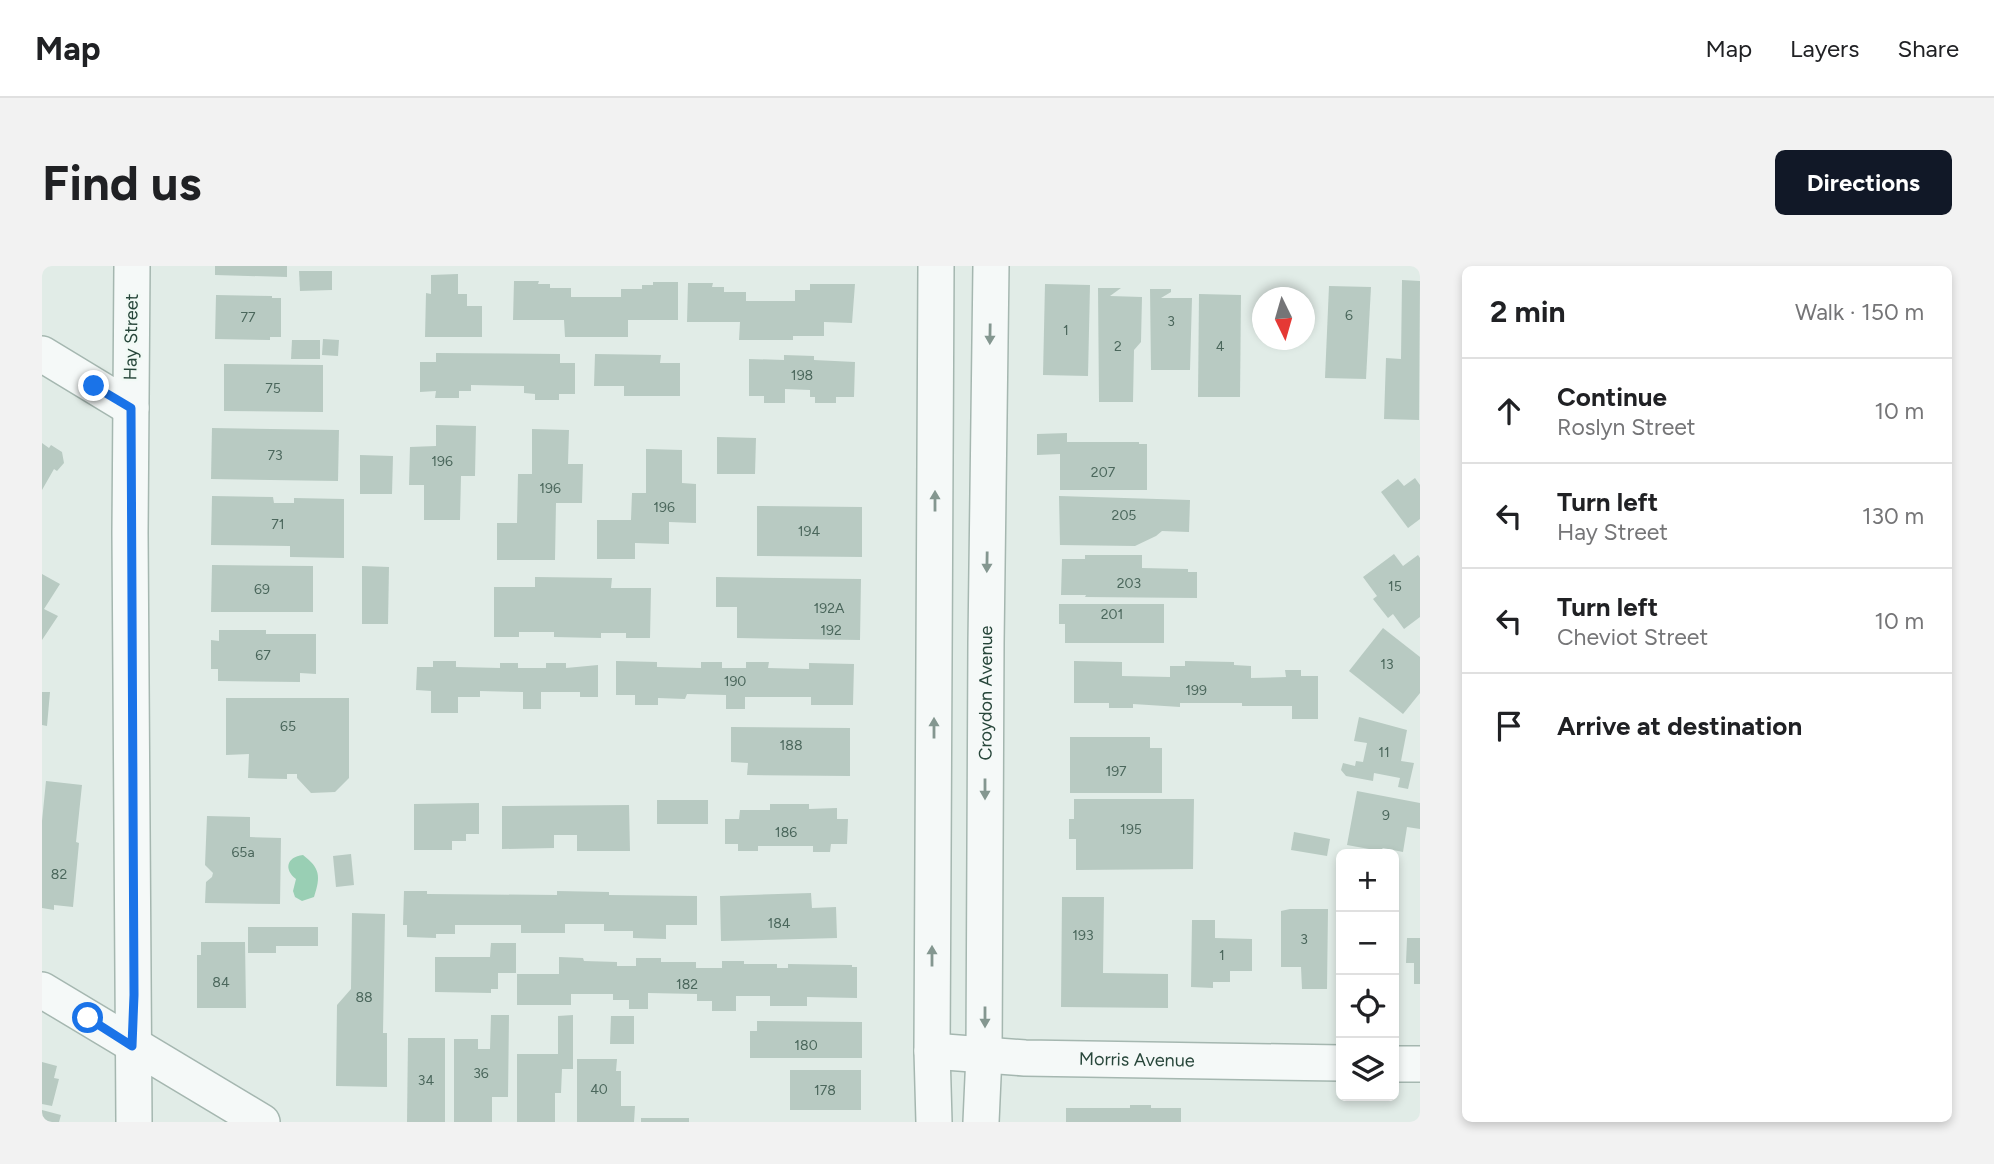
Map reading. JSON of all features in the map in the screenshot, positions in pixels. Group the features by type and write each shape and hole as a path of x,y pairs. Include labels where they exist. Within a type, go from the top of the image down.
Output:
{"street":[{"name":"Hay Street","path":"132,266 134,1122"},
{"path":"934,1122 932,1051 936,266"},
{"name":"Croydon Avenue","path":"981,1122 985,1055 986,643 991,266"},
{"path":"42,354 131,408"},
{"path":"934,642 986,643"},
{"path":"42,990 262,1122"},
{"name":"Morris Avenue","path":"932,1051 1039,1059 1336,1063"},
{"path":"1399,1064 1420,1064"}],"shaded area":[{"path":"303,855 316,868 318,883 314,897 302,901 295,897 293,891 296,879 288,868 293,858"}],"building":[{"path":"215,266 287,266 287,277 215,275"},
{"path":"299,271 332,271 332,290 300,291"},
{"path":"458,274 458,294 467,294 467,306 482,306 482,337 425,337 426,293 431,294 431,275"},
{"path":"1402,280 1420,281 1419,420 1384,419 1386,358 1401,359"},
{"path":"514,281 539,281 538,284 550,284 550,288 571,288 571,297 621,297 621,289 642,289 642,285 653,285 653,282 678,282 678,320 628,320 628,337 565,337 564,320 513,320"},
{"path":"688,283 713,283 712,287 724,287 724,292 746,292 746,301 795,301 795,290 810,290 810,284 855,284 852,323 824,322 824,336 793,336 793,340 739,340 740,322 687,322"},
{"path":"1045,284 1090,285 1088,376 1043,375"},
{"path":"1329,286 1371,287 1366,379 1325,378"},
{"path":"1098,288 1121,288 1110,296 1142,297 1141,342 1134,350 1133,402 1099,402"},
{"path":"1150,289 1171,289 1171,292 1161,298 1192,298 1190,370 1151,370"},
{"path":"1199,294 1241,295 1240,397 1198,397"},
{"path":"216,295 281,298 281,337 270,337 270,340 215,339"},
{"path":"323,339 339,340 338,356 322,355"},
{"path":"292,340 320,340 320,359 291,359"},
{"path":"436,353 560,354 560,363 575,363 575,394 559,394 559,400 535,400 535,394 524,393 524,386 471,385 471,391 459,391 459,398 435,398 436,391 420,392 420,362 436,362"},
{"path":"595,354 661,355 660,363 680,363 680,396 624,396 624,386 594,386"},
{"path":"784,355 855,362 854,397 836,397 836,403 815,403 815,397 810,397 810,390 785,389 785,403 764,403 764,396 749,396 749,359 784,360"},
{"path":"224,364 323,365 323,412 224,411"},
{"path":"436,425 476,426 475,476 461,476 460,520 424,520 424,485 409,485 410,447 436,446"},
{"path":"212,428 339,430 338,481 211,479"},
{"path":"532,429 569,430 568,464 583,464 582,503 556,503 555,560 497,560 497,523 517,523 518,474 532,474"},
{"path":"1067,433 1067,442 1147,444 1147,490 1060,490 1060,454 1037,455 1037,434"},
{"path":"717,437 756,438 755,474 717,474"},
{"path":"42,443 62,452 64,463 57,471 54,469 42,490"},
{"path":"646,449 682,450 682,483 696,484 696,523 669,522 669,544 635,543 635,559 597,559 597,520 631,520 632,493 646,493"},
{"path":"360,455 393,456 392,494 360,494"},
{"path":"1415,478 1420,485 1420,519 1408,528 1381,492 1398,479 1404,486"},
{"path":"212,496 273,497 274,503 294,503 294,498 344,499 344,558 290,557 290,546 211,545"},
{"path":"1059,496 1190,500 1189,532 1162,531 1135,546 1060,545"},
{"path":"757,506 862,507 862,557 757,556"},
{"path":"1394,554 1403,566 1418,555 1420,558 1420,617 1404,629 1393,614 1388,618 1373,599 1377,596 1363,577"},
{"path":"1085,555 1142,555 1142,568 1188,569 1188,572 1197,572 1197,598 1061,595 1062,559 1085,559"},
{"path":"212,565 313,566 313,612 211,612"},
{"path":"362,566 389,567 388,624 362,624"},
{"path":"42,574 60,584 44,609 58,616 42,640"},
{"path":"535,577 612,578 611,588 651,588 650,638 626,638 626,633 601,633 601,638 554,637 554,632 519,632 519,637 494,637 494,587 535,587"},
{"path":"716,577 861,579 860,640 737,638 737,607 716,607"},
{"path":"1059,604 1164,604 1164,643 1065,643 1065,624 1059,624"},
{"path":"1383,628 1420,657 1420,693 1403,714 1349,671"},
{"path":"219,630 316,634 316,674 300,673 300,682 218,681 218,669 211,669 211,640 219,641"},
{"path":"433,661 456,661 456,667 500,668 500,663 518,663 518,668 546,668 546,663 566,663 566,668 598,665 598,697 580,697 580,692 541,692 541,709 523,709 523,692 480,691 480,697 458,697 458,713 431,713 431,691 416,690 417,667 433,667"},
{"path":"616,661 657,662 657,667 701,668 701,662 722,662 722,668 746,668 746,662 769,662 768,668 809,669 809,663 854,664 853,705 811,705 811,697 745,697 745,709 726,709 726,695 687,694 685,699 658,698 658,705 635,705 635,695 616,695"},
{"path":"1074,661 1122,662 1122,676 1170,677 1170,666 1185,666 1185,661 1234,662 1234,665 1251,666 1251,678 1286,677 1285,670 1301,670 1301,676 1318,676 1318,719 1292,719 1292,706 1180,703 1180,707 1133,704 1133,708 1109,708 1109,703 1074,703"},
{"path":"42,692 50,692 47,726 42,725"},
{"path":"226,698 349,698 349,778 335,792 311,793 297,778 297,774 287,774 287,779 248,778 249,754 226,755"},
{"path":"1359,717 1407,730 1401,761 1414,763 1408,789 1398,787 1400,778 1374,773 1373,781 1346,776 1341,770 1343,763 1355,766 1356,761 1363,762 1367,743 1354,741"},
{"path":"731,727 850,728 850,776 747,775 748,763 731,762"},
{"path":"1070,737 1150,737 1150,748 1162,748 1162,793 1070,793"},
{"path":"46,781 82,785 73,907 54,905 54,910 42,908 42,821"},
{"path":"1357,791 1420,803 1420,829 1407,827 1403,852 1399,849 1369,849 1347,845"},
{"path":"1074,799 1194,799 1193,869 1076,870 1076,839 1069,839 1069,819 1074,819"},
{"path":"657,800 708,800 708,824 657,824"},
{"path":"479,803 479,834 466,834 466,841 452,841 452,850 414,850 414,804"},
{"path":"770,804 809,804 809,809 837,808 837,819 848,819 847,844 831,844 830,852 813,852 813,846 758,846 758,851 738,851 738,844 725,844 725,819 739,819 740,810 770,810"},
{"path":"629,805 630,851 577,851 577,835 554,835 554,848 502,849 502,806"},
{"path":"207,816 250,817 250,837 281,838 280,904 205,903 206,882 213,873 205,865"},
{"path":"1294,832 1330,839 1327,856 1291,850"},
{"path":"351,854 354,885 336,887 333,856"},
{"path":"404,891 427,891 427,894 557,895 557,891 609,892 609,895 697,896 697,925 666,925 666,939 633,938 633,931 604,931 604,924 565,924 565,933 521,933 521,925 455,925 455,934 436,934 436,938 407,937 407,925 403,925"},
{"path":"811,893 812,908 836,907 837,938 721,941 720,896"},
{"path":"1062,897 1104,897 1103,973 1168,974 1168,1008 1061,1007"},
{"path":"1328,909 1327,989 1302,989 1301,967 1281,967 1281,911"},
{"path":"352,913 385,914 383,1033 387,1033 387,1087 336,1086 337,1005 351,989"},
{"path":"1192,920 1215,920 1215,938 1252,939 1252,971 1230,971 1230,982 1213,982 1213,988 1191,987"},
{"path":"248,927 318,927 318,946 276,946 276,953 248,953"},
{"path":"1407,938 1420,938 1420,984 1414,984 1414,963 1406,963"},
{"path":"201,942 245,942 246,1008 197,1008 197,955 201,955"},
{"path":"491,943 516,943 516,973 498,973 498,989 491,989 491,993 435,992 435,957 490,957"},
{"path":"559,957 617,962 617,966 636,966 636,958 661,958 661,962 696,962 696,968 722,968 722,961 777,964 777,968 788,968 788,964 852,965 857,967 857,998 807,997 807,1006 770,1006 770,996 736,996 736,1011 712,1011 712,1001 697,1001 697,994 648,993 648,1009 629,1009 629,1000 613,1000 613,994 571,994 571,1005 517,1005 517,974 559,974"},
{"path":"491,1015 509,1015 508,1097 492,1097 492,1122 454,1122 454,1039 478,1039 478,1049 490,1049"},
{"path":"573,1015 573,1069 562,1069 561,1093 555,1093 555,1122 517,1122 517,1054 558,1054 558,1016"},
{"path":"611,1016 634,1016 634,1044 610,1044"},
{"path":"757,1021 862,1022 862,1058 750,1058 750,1031 757,1031"},
{"path":"408,1038 445,1038 445,1122 407,1122"},
{"path":"577,1059 617,1059 616,1071 621,1071 621,1106 635,1106 634,1122 577,1122"},
{"path":"42,1062 57,1066 54,1078 59,1079 52,1106 42,1104"},
{"path":"790,1070 861,1070 861,1110 790,1110"},
{"path":"1130,1105 1181,1108 1181,1122 1066,1122 1066,1108 1130,1108"},
{"path":"42,1110 61,1115 59,1122 42,1122"},
{"path":"641,1118 689,1118 689,1122 641,1122"}],"route":[{"path":"88,1018 132,1046 131,408 94,386"}]}
